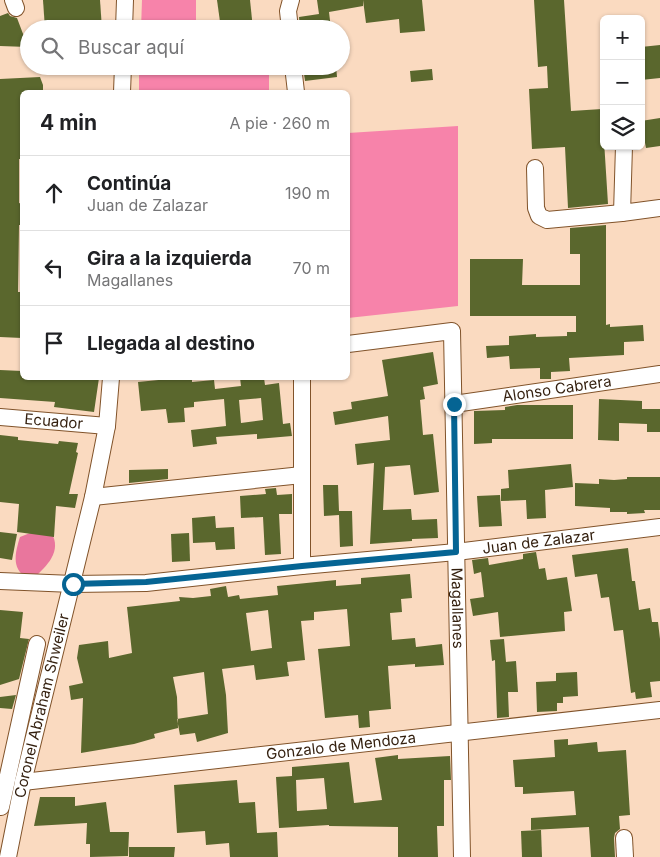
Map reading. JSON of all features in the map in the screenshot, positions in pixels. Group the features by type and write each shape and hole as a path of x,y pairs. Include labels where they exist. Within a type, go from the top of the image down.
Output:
{"street":[{"path":"124,20 125,0"},
{"path":"289,20 288,11 291,0"},
{"path":"122,90 123,75"},
{"path":"295,75 296,90"},
{"path":"622,213 624,150"},
{"path":"535,168 536,208 539,216 547,220 660,208"},
{"name":"Magallanes","path":"350,344 452,331 462,857"},
{"name":"Alonso Cabrera","path":"454,404 660,374"},
{"name":"Coronel Abraham Shweiler","path":"8,857 23,782 93,497 107,426 111,380"},
{"path":"302,380 302,566"},
{"name":"Ecuador","path":"0,417 107,426"},
{"path":"93,497 302,475"},
{"name":"Juan de Zalazar","path":"0,581 73,584 146,582 456,552 660,527"},
{"path":"18,809 0,807 37,644"},
{"name":"Gonzalo de Mendoza","path":"23,782 660,710"},
{"path":"624,838 625,857"}],"shaded area":[{"path":"142,0 196,0 196,20 141,20"},
{"path":"139,75 269,75 269,90 139,90"},
{"path":"458,126 458,306 350,318 350,133"},
{"path":"30,533 53,536 55,543 55,549 50,561 31,580 20,572 16,561 20,537"}],"building":[{"path":"43,0 100,0 101,20 44,20"},
{"path":"217,0 250,0 252,20 220,20"},
{"path":"317,0 363,0 363,6 329,12 330,20 299,20 299,17 319,14"},
{"path":"363,0 422,0 425,31 400,33 399,19 366,23"},
{"path":"534,0 564,0 571,111 600,109 600,150 605,150 608,204 568,208 565,147 532,149 529,89 548,88 547,66 538,67"},
{"path":"8,13 10,16 17,18 20,26 20,47 0,46 0,16"},
{"path":"660,45 660,78 645,80 645,47"},
{"path":"432,69 433,80 411,82 410,71"},
{"path":"304,75 337,75 337,77 305,81"},
{"path":"40,77 43,85 43,90 20,90 18,292 20,292 20,338 0,337 0,79"},
{"path":"660,118 660,146 646,148 645,120"},
{"path":"606,225 606,325 610,324 610,327 643,325 644,341 624,342 624,355 569,358 570,371 551,372 551,379 540,379 540,368 510,369 509,356 487,358 486,346 509,345 509,336 536,334 536,337 567,336 567,332 576,332 576,316 470,316 470,259 523,259 522,285 580,285 580,254 570,254 570,228"},
{"path":"433,352 438,384 423,387 425,399 420,400 423,435 433,434 439,492 414,495 410,465 385,467 383,510 411,509 412,520 437,519 438,538 370,544 374,463 357,465 355,444 390,440 388,416 335,425 333,412 352,409 351,402 388,396 382,360"},
{"path":"0,370 20,371 20,380 99,380 94,412 54,407 55,402 0,398"},
{"path":"214,380 215,389 241,386 240,380 264,380 265,385 279,383 283,424 290,423 292,436 257,439 257,434 216,437 217,444 193,447 191,430 226,426 224,399 194,402 194,407 184,408 185,422 168,423 166,409 141,411 138,382","holes":["261,398 263,420 241,423 239,400"]},
{"path":"599,399 642,401 642,409 660,409 660,432 647,432 647,424 619,423 619,441 598,440"},
{"path":"517,405 573,405 573,439 492,439 492,443 474,444 474,411 505,410 505,407"},
{"path":"0,435 18,437 18,440 58,444 59,441 78,443 76,452 78,453 69,494 78,494 75,508 56,506 54,537 17,532 19,504 0,502"},
{"path":"571,464 573,487 545,490 546,518 527,519 526,500 501,501 501,489 509,488 508,470"},
{"path":"168,469 168,479 129,483 129,470"},
{"path":"627,477 660,477 660,510 644,510 645,513 627,514 627,512 610,512 610,508 575,506 575,483 599,484 599,479 614,480 627,479"},
{"path":"323,485 338,485 339,511 352,511 353,546 340,547 339,515 324,516"},
{"path":"276,488 277,495 292,494 292,514 279,514 281,554 265,555 263,517 241,518 240,496 266,494 265,489"},
{"path":"500,495 502,526 479,527 477,496"},
{"path":"215,516 216,528 234,527 235,549 216,550 215,542 193,543 192,518"},
{"path":"0,532 17,534 12,560 0,558"},
{"path":"189,533 190,561 172,562 171,534"},
{"path":"628,548 632,581 635,581 639,610 650,608 652,622 658,622 660,639 660,681 650,682 652,697 636,699 635,692 631,693 623,630 614,631 609,597 601,598 597,574 575,577 572,555"},
{"path":"536,552 539,569 545,568 547,580 567,577 572,611 564,612 565,631 500,637 498,612 473,616 470,599 484,597 481,572 474,574 472,560 488,558 489,565 523,559 523,554"},
{"path":"410,574 412,598 401,599 402,612 390,613 392,640 415,638 416,647 442,644 444,665 415,667 415,664 388,666 391,709 369,711 370,727 359,728 358,715 325,718 318,649 350,646 347,609 314,612 314,620 301,621 305,660 287,662 289,676 256,680 254,665 222,669 226,695 228,733 197,742 195,733 180,735 178,724 178,728 154,734 155,738 134,744 81,753 83,698 71,700 69,686 83,683 77,658 79,645 108,641 109,658 132,653 127,607 180,601 179,597 211,596 210,589 226,586 228,597 239,595 240,599 278,595 277,586 336,580 336,586 361,584 361,578","holes":["268,610 272,648 251,651 246,613","204,672 208,714 178,719 177,697 173,677"]},
{"path":"0,610 23,612 20,638 29,639 19,679 0,685"},
{"path":"504,639 506,662 516,661 518,692 508,692 509,717 497,718 495,660 492,661 490,640"},
{"path":"577,672 578,696 563,697 563,703 557,703 557,711 537,712 536,682 556,681 556,673"},
{"path":"16,695 12,709 0,708 0,697"},
{"path":"568,739 568,745 597,742 598,752 626,750 630,815 619,816 620,829 615,833 614,838 615,857 591,857 589,827 531,830 531,818 576,815 574,791 523,794 523,787 515,787 513,760 555,757 554,740"},
{"path":"398,755 398,759 450,756 451,780 444,780 444,826 437,826 438,857 398,857 398,827 329,825 279,828 276,777 292,776 292,767 349,762 354,803 382,800 375,758","holes":["324,778 327,809 297,811 296,780"]},
{"path":"237,780 239,803 255,802 257,833 277,832 278,857 230,857 229,843 206,845 205,831 177,833 174,785"},
{"path":"40,797 75,797 75,806 106,802 110,832 129,832 128,856 90,857 90,844 86,844 87,823 34,826"},
{"path":"541,830 542,857 522,857 521,831"},
{"path":"129,847 175,847 174,857 129,857"}],"route":[{"path":"73,584 146,582 456,552 454,404"}]}
